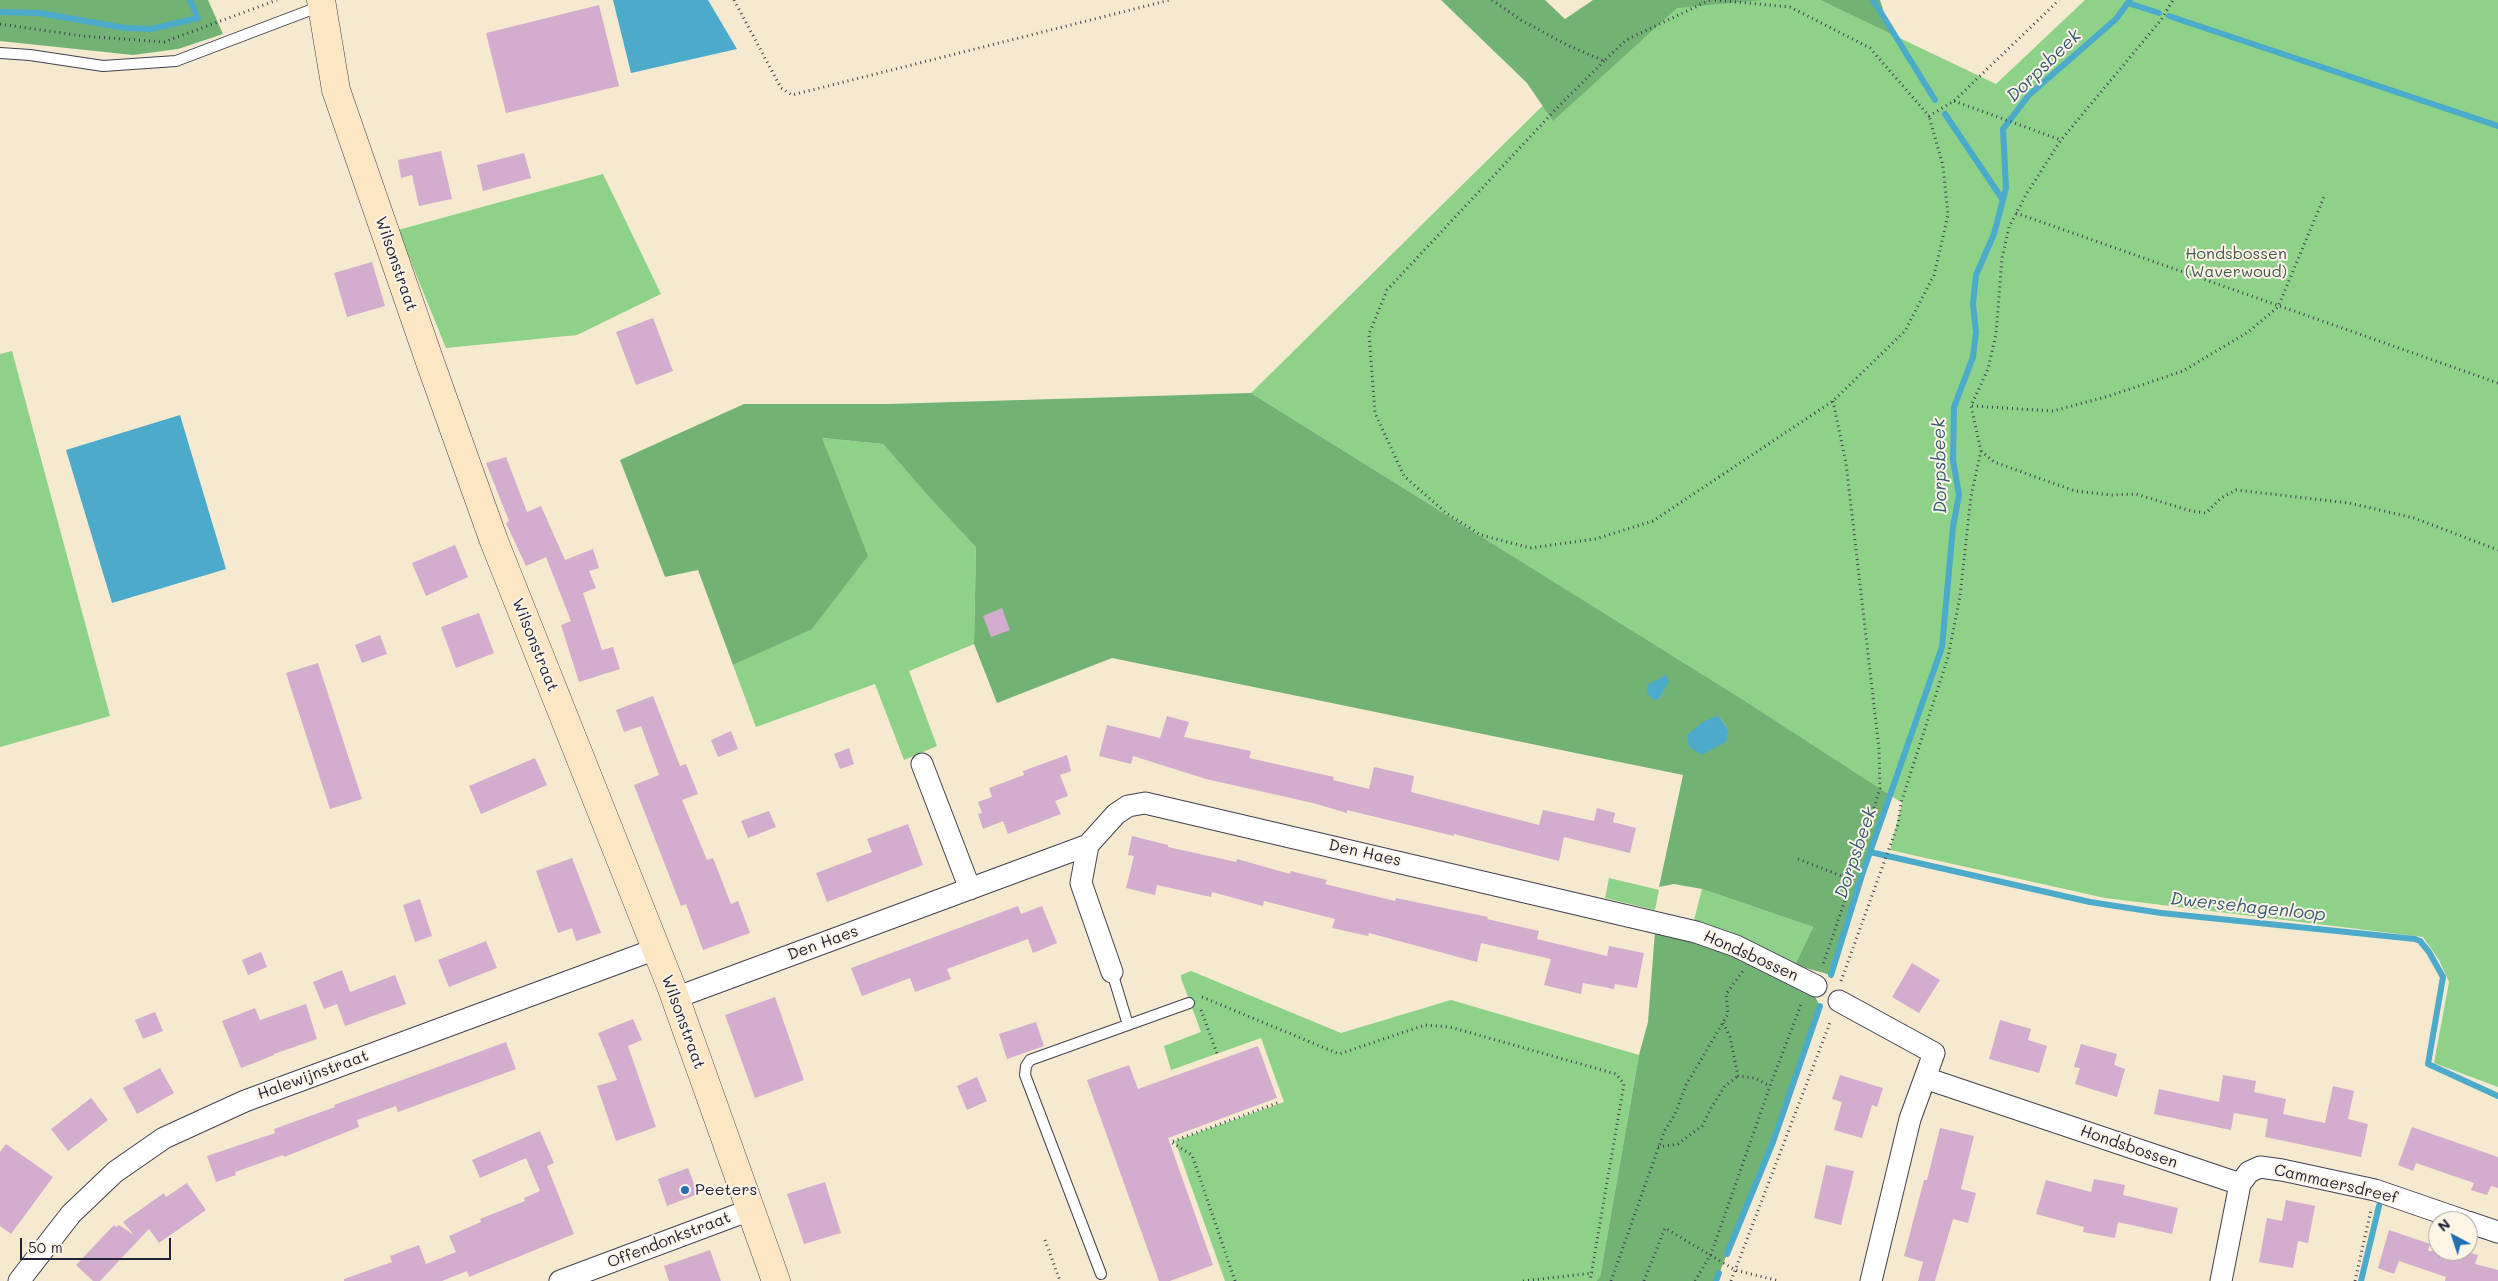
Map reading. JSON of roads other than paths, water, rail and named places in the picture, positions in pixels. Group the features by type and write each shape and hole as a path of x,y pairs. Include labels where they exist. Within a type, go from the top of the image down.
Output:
{"street":[{"name":"Wilsonstraat","path":"322,3 336,90 430,362 494,541 675,998 776,1281"},
{"path":"922,764 970,889"},
{"name":"Den Haes","path":"675,998 1088,846 1122,810 1128,806 1146,803 1656,921"},
{"path":"1088,846 1081,884 1112,972"},
{"name":"Hondsbossen","path":"1656,921 1714,937 1754,954 1813,984"},
{"name":"Halewijnstraat","path":"19,1281 71,1214 116,1172 164,1138 245,1100 656,949"},
{"path":"1839,1001 1934,1053 1910,1119 1871,1281"},
{"name":"Hondsbossen","path":"1925,1078 2240,1184"},
{"name":"Cammaersdreef","path":"2240,1184 2249,1172 2260,1167 2375,1190 2435,1211"},
{"path":"2221,1281 2240,1184"},
{"name":"Offendonkstraat","path":"560,1281 750,1210"},
{"name":"Cammaersdreef","path":"2478,1226 2498,1232"}],"lane":[{"path":"0,53 30,55 103,66 176,61 322,3"},
{"path":"1112,972 1128,1025"},
{"path":"1102,1274 1025,1076 1026,1066 1030,1060 1193,1002"}],"water":[{"path":"613,0 708,0 737,49 631,73"},
{"path":"180,415 226,569 112,603 66,450"},
{"path":"1666,675 1669,681 1660,698 1654,700 1647,693 1647,685"},
{"path":"1716,716 1720,718 1728,729 1727,741 1702,755 1689,747 1687,735 1703,722"}],"waterway":[{"path":"0,12 39,13 126,28 151,29 198,18 190,0"},
{"path":"1873,0 1935,100"},
{"name":"Dorpsbeek","path":"1831,975 1862,875 1942,647 1953,527 1959,495 1953,460 1954,407 1973,357 1976,332 1973,304 1976,275 1994,234 2006,188 2003,129 2029,95 2116,19 2130,0"},
{"path":"2128,3 2159,13"},
{"path":"2169,16 2498,126"},
{"path":"1945,114 2003,200"},
{"name":"Dwersehagenloop","path":"1870,852 2090,902 2161,913 2415,939 2420,941 2429,952 2443,977 2428,1064 2498,1096"},
{"name":"Dorpsbeek","path":"1727,1254 1773,1142 1820,1006"},
{"name":"Dwersehagenloop","path":"2361,1281 2379,1206"},
{"name":"Dorpsbeek","path":"1716,1281 1719,1273"}],"place":[{"name":"Peeters","path":"685,1190"}],"park label":[{"name":"Hondsbossen (Waverwoud)","path":"2236,263"}]}
